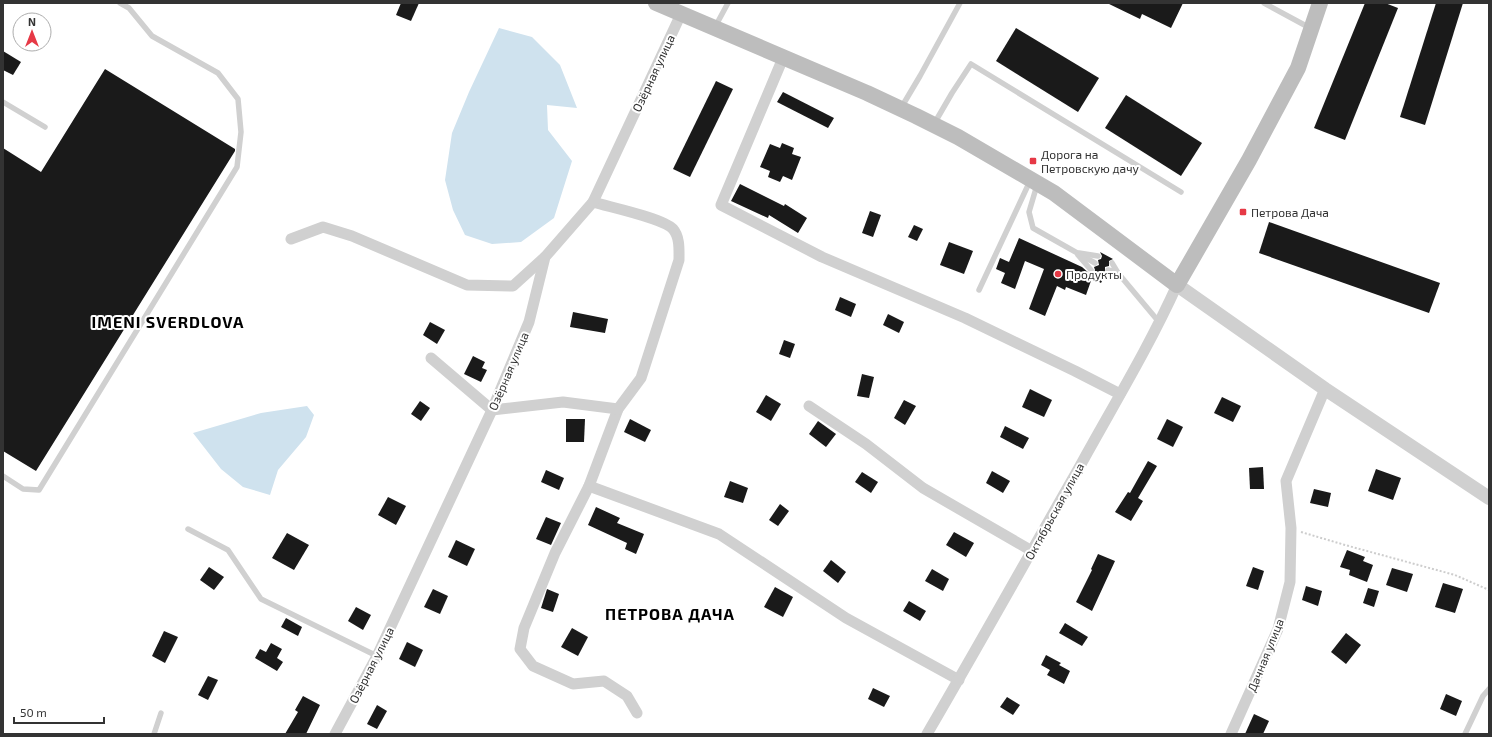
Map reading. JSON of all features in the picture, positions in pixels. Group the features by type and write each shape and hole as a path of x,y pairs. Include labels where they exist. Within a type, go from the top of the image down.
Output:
{"main road":[{"path":"656,3 900,108 934,125 1035,181 1177,284 1232,191 1298,68 1320,3"}],"street":[{"name":"Озёрная улица","path":"335,734 377,656 492,410 529,322 545,256 593,202 681,14"},
{"path":"783,58 721,205 822,257 965,318 1120,394"},
{"path":"593,202 662,221 673,230 679,243 679,260 641,378 618,409 589,486 555,553 524,628 520,649 533,666 573,684 604,681 627,696 637,713"},
{"path":"291,239 323,227 352,236 467,284 513,286 545,256"},
{"path":"1177,284 1325,389 1488,496"},
{"name":"Октябрьская улица","path":"927,734 1120,394 1177,284"},
{"path":"431,358 492,410 563,402 618,409"},
{"name":"Дачная улица","path":"1231,734 1278,629 1290,582 1291,528 1286,481 1325,389"},
{"path":"809,406 866,444 923,488 1032,551"},
{"path":"589,486 719,534 846,618 959,680"}],"lane":[{"path":"3,476 23,489 39,490 237,167 241,132 238,99 218,73 152,36 129,8 120,3"},
{"path":"715,28 728,3"},
{"path":"900,108 920,76 960,3"},
{"path":"1264,3 1312,29 1314,3"},
{"path":"934,125 952,93 971,64 1181,192"},
{"path":"3,102 45,127"},
{"path":"1035,181 1029,212 1033,228 1095,263"},
{"path":"979,290 1035,181"},
{"path":"1075,252 1098,256"},
{"path":"1075,252 1091,270"},
{"path":"1112,263 1118,273 1158,322"},
{"path":"1108,270 1118,273"},
{"path":"1104,277 1118,273"},
{"path":"188,529 228,550 261,599 377,656"},
{"path":"1465,734 1483,696 1489,689"},
{"path":"154,734 161,713"}],"path":[{"path":"1291,528 1345,545 1455,575 1489,590"}],"water":[{"path":"499,28 532,37 560,65 577,108 547,105 548,130 572,161 554,218 521,242 492,244 465,235 453,210 445,180 452,133 469,92"},
{"path":"307,406 314,415 306,437 278,470 270,495 243,487 221,469 193,433 261,413"}],"building":[{"path":"401,3 419,3 411,21 396,15"},
{"path":"1107,3 1183,3 1171,28 1142,14 1140,19"},
{"path":"1365,3 1385,3 1398,8 1345,140 1314,128"},
{"path":"1436,3 1463,3 1425,125 1400,117"},
{"path":"1016,28 1099,78 1078,112 996,61"},
{"path":"3,51 21,62 13,75 3,70"},
{"path":"105,69 235,149 235,151 36,471 3,451 3,148 41,172"},
{"path":"716,81 733,89 690,177 673,169"},
{"path":"783,92 834,118 828,128 777,102"},
{"path":"1126,95 1202,143 1181,176 1105,128"},
{"path":"782,143 794,148 792,154 801,157 792,180 783,176 780,182 768,177 770,171 760,167 770,144 780,148"},
{"path":"740,184 784,206 785,204 807,218 798,233 769,215 768,218 731,201"},
{"path":"870,211 881,215 873,237 862,233"},
{"path":"1269,222 1440,283 1429,313 1259,253"},
{"path":"914,225 923,229 917,241 908,237"},
{"path":"1019,238 1082,267 1090,274 1094,273 1094,267 1099,265 1098,260 1101,259 1102,256 1100,252 1113,259 1109,261 1109,266 1105,267 1105,272 1100,276 1102,281 1101,283 1092,278 1086,295 1066,287 1065,290 1057,286 1045,316 1029,309 1044,269 1025,261 1015,289 1001,283 1005,273 996,269 1000,258 1009,262"},
{"path":"949,242 973,251 964,274 940,265"},
{"path":"840,297 856,304 851,317 835,310"},
{"path":"573,312 608,319 605,333 570,327"},
{"path":"888,314 904,322 899,333 883,325"},
{"path":"430,322 445,330 437,344 423,335"},
{"path":"784,340 795,344 790,358 779,354"},
{"path":"473,356 485,362 482,368 487,370 481,382 464,374"},
{"path":"862,374 874,377 869,398 857,396"},
{"path":"1030,389 1052,400 1044,417 1022,407"},
{"path":"766,395 781,404 771,421 756,412"},
{"path":"1222,397 1241,406 1233,422 1214,413"},
{"path":"904,400 916,406 905,425 894,418"},
{"path":"420,401 430,408 421,421 411,414"},
{"path":"566,419 585,419 584,442 566,442"},
{"path":"630,419 651,430 645,442 624,432"},
{"path":"1167,419 1183,427 1173,447 1157,439"},
{"path":"818,421 836,434 826,447 809,434"},
{"path":"1005,426 1029,438 1023,449 1000,437"},
{"path":"1148,461 1157,466 1138,498 1143,501 1131,521 1115,512 1128,492 1130,493"},
{"path":"1263,467 1264,489 1250,489 1249,468"},
{"path":"1376,469 1401,478 1393,500 1368,491"},
{"path":"546,470 564,478 559,490 541,482"},
{"path":"992,471 1010,481 1003,493 986,483"},
{"path":"862,472 878,482 871,493 855,482"},
{"path":"730,481 748,488 743,503 724,497"},
{"path":"1314,489 1331,493 1328,507 1310,503"},
{"path":"388,497 406,506 396,525 378,515"},
{"path":"780,504 789,511 778,526 769,520"},
{"path":"596,507 620,518 617,523 644,534 636,554 625,549 627,543 588,525"},
{"path":"546,517 561,523 551,545 536,539"},
{"path":"954,532 974,543 966,557 946,545"},
{"path":"287,533 309,545 294,570 272,558"},
{"path":"456,540 475,549 467,566 448,557"},
{"path":"1347,550 1365,557 1363,561 1373,565 1367,582 1349,575 1350,570 1340,567"},
{"path":"1098,554 1115,561 1092,611 1076,602 1092,570 1091,569"},
{"path":"831,560 846,572 838,583 823,571"},
{"path":"209,567 224,577 214,590 200,580"},
{"path":"1253,567 1264,571 1258,590 1246,586"},
{"path":"1392,568 1413,574 1407,592 1386,585"},
{"path":"932,569 949,579 943,591 925,581"},
{"path":"1443,583 1463,589 1455,613 1435,607"},
{"path":"1306,586 1322,591 1318,606 1302,600"},
{"path":"775,587 793,597 783,617 764,607"},
{"path":"1368,588 1379,591 1374,607 1363,603"},
{"path":"433,589 448,596 440,614 424,607"},
{"path":"547,589 559,594 553,612 541,608"},
{"path":"909,601 926,611 920,621 903,611"},
{"path":"356,607 371,615 363,630 348,621"},
{"path":"286,618 302,627 298,636 281,627"},
{"path":"1065,623 1088,637 1082,646 1059,633"},
{"path":"572,628 588,637 578,656 561,647"},
{"path":"164,631 178,637 165,663 152,656"},
{"path":"1346,633 1361,645 1346,664 1331,652"},
{"path":"407,642 423,650 415,667 399,659"},
{"path":"271,643 282,649 277,658 283,662 277,671 255,658 260,649 266,652"},
{"path":"1046,655 1061,663 1059,665 1070,671 1064,684 1047,675 1050,670 1041,665"},
{"path":"208,676 218,680 208,700 198,695"},
{"path":"873,688 890,696 884,707 868,699"},
{"path":"1446,694 1462,701 1456,716 1440,709"},
{"path":"303,696 320,705 306,734 285,734 298,712 295,710"},
{"path":"1007,697 1020,705 1013,715 1000,707"},
{"path":"377,705 387,711 377,729 367,724"},
{"path":"1254,714 1269,721 1263,734 1245,734"}],"place":[{"name":"Дорога на Петровскую дачу","path":"1033,161"},
{"name":"Петрова Дача","path":"1243,212"},
{"name":"Продукты","path":"1058,274"}],"district":[{"name":"IMENI SVERDLOVA","path":"168,321"},
{"name":"ПЕТРОВА ДАЧА","path":"670,613"}]}
